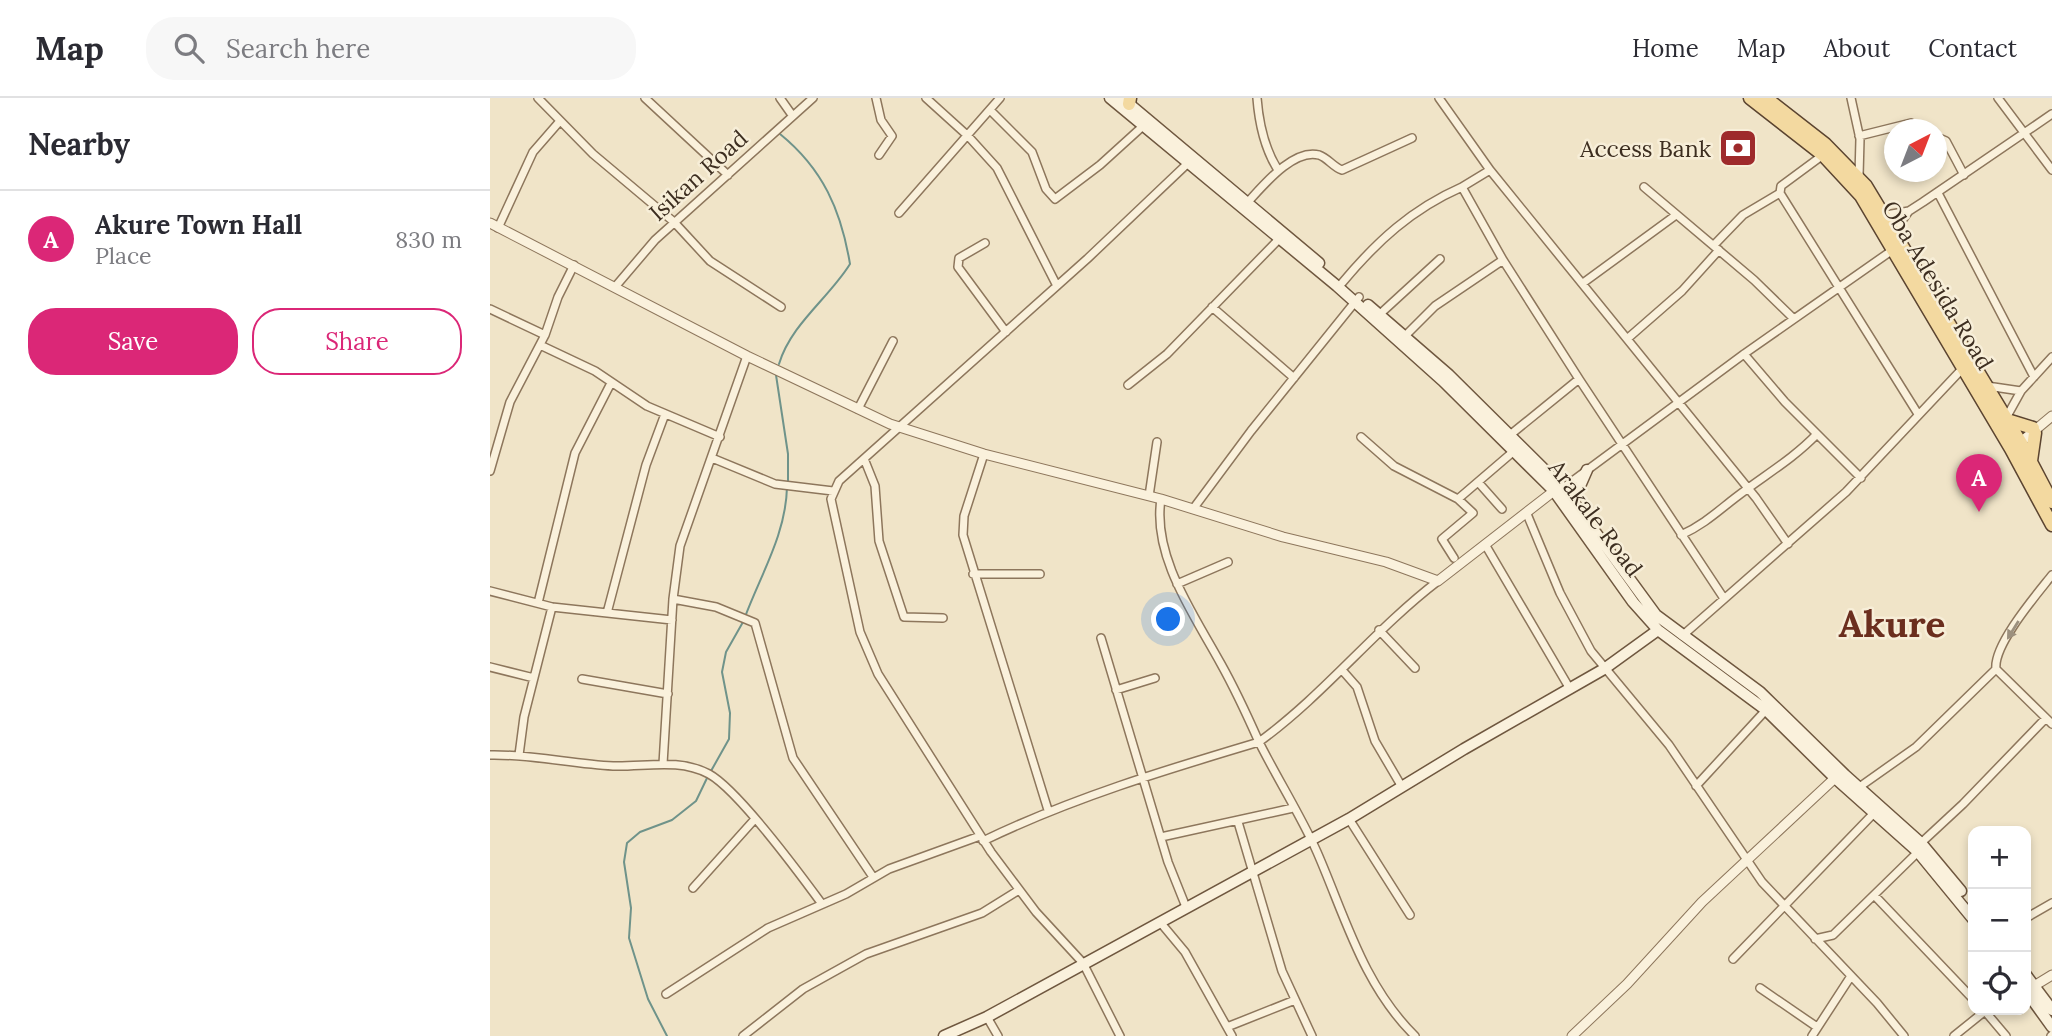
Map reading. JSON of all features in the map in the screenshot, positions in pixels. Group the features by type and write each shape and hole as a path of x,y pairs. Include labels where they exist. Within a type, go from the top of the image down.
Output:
{"main road":[{"name":"Arakale Road","path":"1110,98 1187,164 1356,300 1510,435 1558,490 1658,630 1760,692 1920,847 1968,901"},
{"name":"Oba Adesida Road","path":"1750,98 1767,103 1823,155 1861,196 1963,368 2014,443 2052,524"},
{"name":"Arakale Road","path":"1127,100 1342,282 1356,300 1380,314 1405,336 1514,451 1573,502 1611,563 1656,615 1726,673 1835,778 1920,847 1968,912"},
{"path":"1767,103 1825,144 1858,176 1886,215 2006,419 2014,443 2031,461 2052,502"},
{"path":"2006,419 2035,430 2031,461"},
{"path":"1573,502 1587,470"},
{"path":"944,1036 987,1017 1349,819 1604,669 1658,630"},
{"path":"2031,989 2052,1010"},
{"path":"2031,990 2052,1027"}],"street":[{"path":"538,98 560,121 674,222 710,261 781,307"},
{"path":"645,98 728,175"},
{"path":"780,98 792,115"},
{"name":"Isikan Road","path":"615,287 635,261 674,222 813,98"},
{"path":"876,98 881,120 892,136 879,155"},
{"path":"926,98 998,168 1057,286"},
{"path":"899,213 1000,98"},
{"path":"1257,98 1259,124 1269,156 1278,170"},
{"path":"1439,98 1490,170 1748,489 1788,544"},
{"path":"1851,98 1859,136 1858,176"},
{"path":"1998,98 2052,170"},
{"path":"990,110 1032,152 1046,189 1055,199 1100,165 1143,126"},
{"path":"1895,230 1909,211 2052,114"},
{"path":"560,121 533,152 494,226 747,356 858,410 901,427 984,454 1161,499 1283,537 1386,562 1438,581"},
{"path":"1859,136 1884,130"},
{"path":"1247,203 1278,170 1315,154 1338,169 1348,168 1412,138"},
{"path":"1947,143 1964,175"},
{"path":"1823,155 1781,186 1780,193 1918,414"},
{"path":"1120,1036 1083,963 1019,890 981,839 869,656 852,600 831,499 839,481 865,461 1187,164"},
{"path":"1342,282 1384,235 1418,210 1490,170"},
{"path":"1462,187 1503,260 1723,597"},
{"path":"1644,187 1716,247 1793,318"},
{"path":"1627,339 1682,291 1743,215 1780,193"},
{"path":"1938,193 2034,377"},
{"path":"1886,215 1909,211"},
{"path":"1583,283 1676,215"},
{"path":"1128,385 1167,354 1279,239"},
{"path":"985,243 960,258 958,267 1006,332"},
{"path":"666,994 768,928 846,894 873,877 981,839 1048,810 1143,776 1259,742 1304,707 1379,630 1438,581 1793,318 1894,249"},
{"path":"1380,314 1440,259"},
{"path":"1405,336 1435,306 1503,260"},
{"path":"490,471 510,402 545,335 558,298 574,265"},
{"path":"1193,509 1356,300"},
{"path":"1212,307 1294,377"},
{"path":"490,309 545,335"},
{"path":"858,410 893,341"},
{"path":"540,345 665,414 720,437"},
{"path":"1744,354 1861,478"},
{"path":"663,764 673,599 680,546 747,356"},
{"path":"2006,419 2021,391 2052,358"},
{"path":"1682,636 1723,597 1788,544 1861,478 1963,368"},
{"path":"1510,435 1579,379"},
{"path":"538,603 575,453 611,383"},
{"path":"1986,386 2021,391"},
{"path":"607,613 646,465 665,414"},
{"path":"2014,443 2052,416"},
{"path":"1681,535 1705,524 1748,489 1793,458 1817,434"},
{"path":"1361,437 1394,466 1458,499 1473,513 1442,539 1454,558"},
{"path":"1149,496 1157,442"},
{"path":"1458,499 1514,451"},
{"path":"984,454 962,524 973,574 1048,810"},
{"path":"712,458 775,484 833,491"},
{"path":"865,461 875,486 882,552 904,617 943,618"},
{"path":"1478,482 1502,509"},
{"path":"1161,499 1159,509 1165,543 1177,584 1236,692 1309,841 1316,849 1351,938 1374,985 1415,1036"},
{"path":"1527,514 1579,631 1604,669 1669,745 1784,908 1851,976 1904,1036"},
{"path":"1486,546 1570,689"},
{"path":"1177,584 1228,562"},
{"path":"973,574 1040,575"},
{"path":"1815,939 1833,935 1875,896 1920,847 2049,721 1996,669 1996,658 2052,575"},
{"path":"490,591 552,607 672,620"},
{"path":"673,599 716,607 746,618 755,625 764,666 793,758 873,877"},
{"path":"519,755 534,678 552,607"},
{"path":"1379,630 1415,668"},
{"path":"1101,638 1161,837 1186,907"},
{"path":"490,667 534,678"},
{"path":"1858,788 1916,747 1996,669"},
{"path":"1342,670 1357,687 1375,741 1402,787"},
{"path":"582,678 667,694"},
{"path":"1115,690 1155,678"},
{"path":"1696,786 1766,710"},
{"path":"490,755 519,755 615,766 663,764 688,767 708,774 721,782 822,904"},
{"path":"1572,1036 1747,858 1835,778"},
{"path":"1161,837 1293,808"},
{"path":"1733,959 1875,813"},
{"path":"1349,819 1410,915"},
{"path":"693,888 754,820"},
{"path":"1238,822 1251,874 1295,1000 1312,1036"},
{"path":"743,1036 803,989 866,954 982,913 1019,890"},
{"path":"1875,896 1968,994"},
{"path":"2031,915 2052,904"},
{"path":"1160,922 1185,952 1232,1036"},
{"path":"1828,952 1833,935"},
{"path":"2031,987 2052,975"},
{"path":"1812,1036 1851,976"},
{"path":"1760,988 1817,1027"},
{"path":"1227,1027 1295,1000"},
{"path":"1954,1036 1979,1015"},
{"path":"1988,1015 2006,1036"},
{"path":"987,1017 998,1036"}],"waterway":[{"path":"779,364 792,336 850,264 841,226 828,192 808,161 780,134"},
{"path":"776,375 788,454 788,481"},
{"path":"745,617 772,554 786,504 787,487"},
{"path":"711,771 729,739 730,713 722,672 726,652 743,622"},
{"path":"667,1036 648,999 629,938 631,908 624,862 627,843 640,832 672,820 696,801 708,776"}],"place":[{"name":"Access Bank","path":"1738,148"},
{"name":"Akure Town Hall","path":"1979,512"}],"district":[{"name":"Akure","path":"1892,623"}]}
